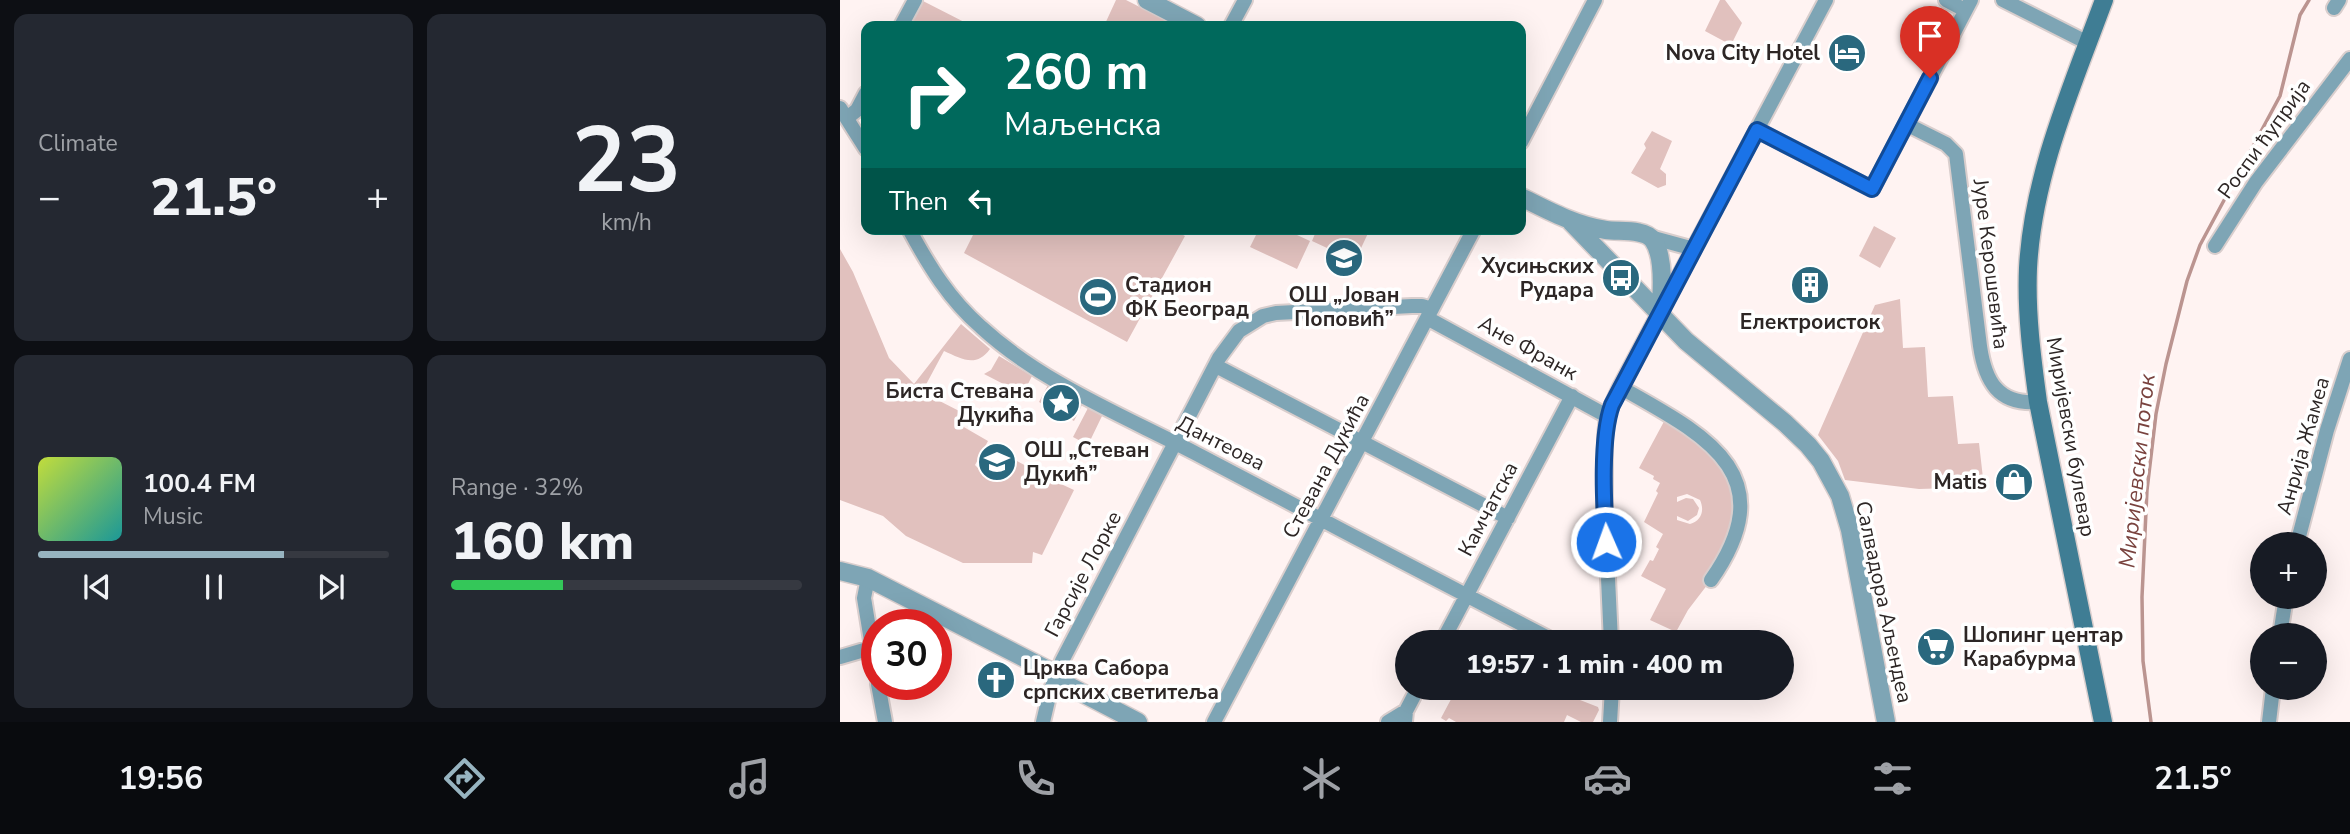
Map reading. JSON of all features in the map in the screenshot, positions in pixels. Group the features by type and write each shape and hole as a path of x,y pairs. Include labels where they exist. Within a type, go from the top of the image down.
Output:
{"main road":[{"name":"Миријевски булевар","path":"2103,722 2038,402 2028,309 2028,267 2032,229 2049,151 2104,0"}],"street":[{"path":"904,21 915,0"},
{"path":"1147,0 1187,21"},
{"path":"1234,21 1245,0"},
{"path":"1526,132 1595,0"},
{"path":"1610,630 1605,514 1607,416 1660,314 1669,287 1694,249 1826,0"},
{"path":"1757,130 1872,189 1968,5 1946,0"},
{"path":"2003,0 2088,43"},
{"name":"Роспи ћуприја","path":"2215,246 2256,183 2350,59"},
{"path":"861,102 857,110 844,113 861,141"},
{"name":"Јуре Керошевића","path":"1906,124 1946,144 1956,154 1983,367 1987,377 2020,403 2038,402"},
{"path":"1526,199 1572,222 1641,233 1694,249"},
{"path":"1572,222 1626,280 1645,289 1669,287"},
{"path":"1607,259 1609,240 1620,231"},
{"name":"Дантеова","path":"913,235 947,292 972,319 1028,364 1069,388 1533,630"},
{"name":"Стевана Дукића","path":"1214,722 1471,235"},
{"path":"1650,237 1656,247 1660,270 1669,287"},
{"path":"1626,280 1645,282 1660,270"},
{"name":"Салвадора Аљендеа","path":"1626,280 1707,360 1798,435 1828,472 1840,496 1850,530 1886,722"},
{"name":"Гарсије Лорке","path":"1043,722 1062,661 1233,337 1248,324 1276,313 1422,306 1430,314"},
{"name":"Ане Франк","path":"1430,314 1607,416"},
{"name":"Анрија Жамеа","path":"2300,532 2324,441 2350,359"},
{"path":"1216,366 1507,518"},
{"path":"1620,387 1690,427 1723,457 1732,472 1740,503 1738,523 1728,551 1711,580"},
{"name":"Камчатска","path":"1448,630 1572,396"},
{"path":"840,571 868,578 1041,666 1065,684 1138,722"},
{"path":"866,609 864,598 868,578"},
{"path":"840,657 861,651"},
{"path":"881,700 885,722"},
{"path":"1388,722 1406,717 1413,700"},
{"path":"1610,722 1611,700"},
{"path":"2269,722 2272,700"}],"shaded area":[{"path":"1116,0 1126,0 1167,21 1106,21"},
{"path":"1720,0 1725,0 1742,23 1731,45 1705,31"},
{"path":"923,1 962,21 913,21"},
{"path":"1652,131 1672,141 1660,169 1666,174 1666,185 1658,188 1631,173 1646,148 1644,144"},
{"path":"1874,226 1896,238 1880,268 1859,256"},
{"name":"Стадион ФК Београд","path":"973,235 1185,236 1127,342 964,253"},
{"path":"1256,235 1297,235 1310,241 1297,269 1250,247"},
{"path":"1314,235 1367,235 1355,261 1312,241"},
{"path":"840,249 853,272 889,358 914,384 961,324 990,349 985,355 974,360 963,359 944,351 922,392 967,415 962,426 988,441 975,465 981,471 993,448 1043,475 1039,482 1044,485 1048,478 1074,490 1042,555 1033,552 1032,563 963,563 906,536 883,516 840,500"},
{"path":"1900,299 1903,348 1925,347 1928,397 1953,396 1958,444 1979,443 1984,487 1919,489 1845,480 1838,461 1818,435 1875,305"},
{"path":"999,356 1032,376 1023,394 984,374 991,370"},
{"path":"1048,385 1082,405 1074,421 1039,402"},
{"path":"1088,408 1102,416 1088,445 1073,437"},
{"path":"1668,414 1709,442 1740,503 1711,580 1688,610 1677,630 1650,620 1666,589 1641,576 1650,560 1653,561 1663,534 1644,522 1658,493 1656,491 1660,483 1653,479 1654,476 1639,468","holes":["1687,494 1700,500 1702,512 1697,521 1690,524 1677,520 1677,516 1688,521 1697,515 1699,508 1693,499 1686,498 1677,502 1677,497"]},
{"path":"1451,700 1580,700 1598,707 1599,710 1593,722 1581,722 1567,715 1564,722 1456,722 1441,718"}],"waterway":[{"name":"Миријевски поток","path":"2151,722 2143,661 2142,597 2147,490 2156,414 2166,364 2187,281 2200,245 2280,96 2300,15 2309,0"}],"place":[{"name":"Nova City Hotel","path":"1847,53"},
{"name":"ОШ „Јован Поповић”","path":"1344,258"},
{"name":"Хусињских Рудара","path":"1621,278"},
{"name":"Електроисток","path":"1810,285"},
{"name":"Стадион ФК Београд","path":"1098,297"},
{"name":"Биста Стевана Дукића","path":"1061,403"},
{"name":"ОШ „Стеван Дукић”","path":"997,462"},
{"name":"Matis","path":"2014,482"},
{"name":"Шопинг центар Карабурма","path":"1936,647"},
{"name":"Црква Сабора српских светитеља","path":"996,680"}],"route":[{"path":"1606,542 1607,416 1757,130 1872,189 1930,78"}]}
